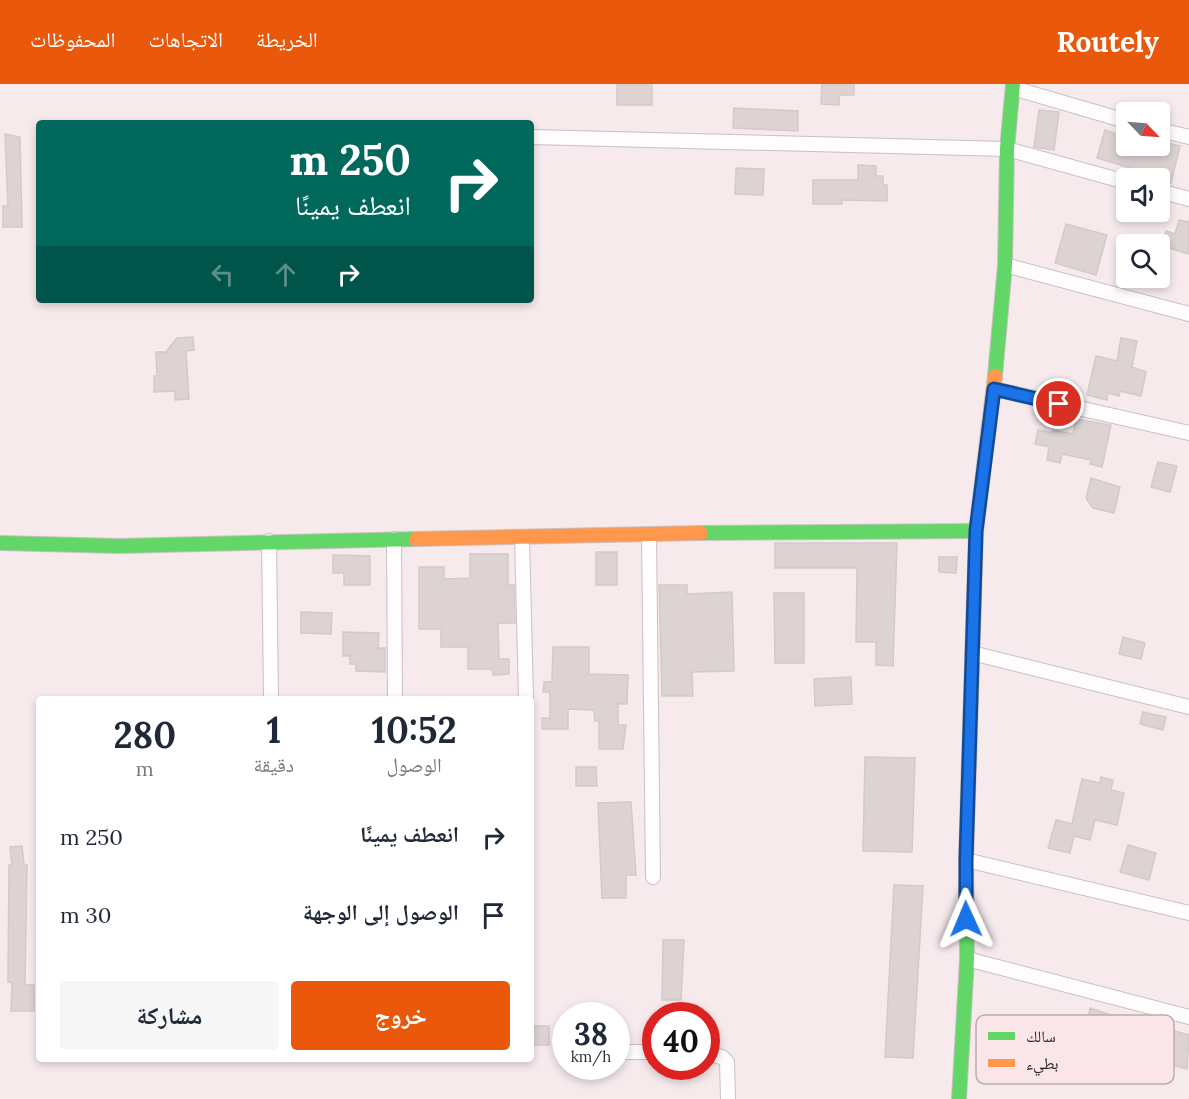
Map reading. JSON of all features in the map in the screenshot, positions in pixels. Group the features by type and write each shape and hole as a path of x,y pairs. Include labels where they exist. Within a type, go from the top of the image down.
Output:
{"street":[{"path":"959,1099 967,959 966,860 976,531 994,389 1005,265 1007,149 1013,86 1116,118"},
{"path":"1170,132 1189,137"},
{"path":"534,137 1007,149 1116,179"},
{"path":"1170,194 1189,199"},
{"path":"1005,265 1189,314"},
{"path":"994,389 1189,433"},
{"path":"0,543 119,546 814,530 976,531"},
{"path":"649,535 653,877"},
{"path":"522,537 526,696"},
{"path":"394,539 395,696"},
{"path":"269,541 271,696"},
{"path":"972,653 1189,707"},
{"path":"966,860 1189,913"},
{"path":"967,959 1189,1017"},
{"path":"720,1056 727,1062 728,1099"}],"building":[{"path":"617,84 652,84 652,105 617,105"},
{"path":"822,84 854,84 854,95 839,95 839,105 821,104"},
{"path":"734,108 798,111 798,131 733,128"},
{"path":"1039,110 1059,112 1054,150 1034,147"},
{"path":"1105,130 1116,134 1116,156 1170,156 1170,144 1180,146 1171,183 1170,168 1130,168 1097,158"},
{"path":"5,134 20,137 22,227 3,227 3,206 8,206"},
{"path":"858,165 876,166 876,176 883,176 883,185 887,185 887,201 842,200 842,204 813,204 813,180 858,180"},
{"path":"736,168 764,169 763,195 735,194"},
{"path":"1179,220 1189,222 1189,254 1170,249 1170,234 1165,234 1166,231 1175,234"},
{"path":"1066,224 1107,235 1096,275 1055,263"},
{"path":"193,337 194,350 186,351 189,399 175,400 175,391 154,392 154,376 157,376 156,352 166,352 177,338"},
{"path":"1121,338 1137,341 1132,367 1146,372 1141,396 1120,391 1119,396 1108,393 1107,400 1087,395 1096,356 1117,361"},
{"path":"1076,419 1111,425 1102,467 1090,464 1091,460 1062,454 1060,463 1047,460 1049,447 1035,444 1038,430 1073,434"},
{"path":"1158,462 1177,466 1170,492 1151,487"},
{"path":"1091,478 1120,487 1114,513 1093,508 1086,498"},
{"path":"775,543 897,543 893,666 876,665 876,642 856,642 857,568 775,568"},
{"path":"596,552 617,552 617,585 596,585"},
{"path":"470,554 508,554 508,585 514,585 515,623 498,623 499,659 509,659 509,674 493,675 492,669 468,669 468,647 441,647 441,629 419,629 419,567 444,567 444,579 470,578"},
{"path":"333,555 370,556 370,585 344,585 344,573 333,573"},
{"path":"939,557 957,557 956,573 939,572"},
{"path":"659,585 687,585 687,594 732,592 734,671 692,672 693,696 662,696"},
{"path":"774,593 804,593 804,663 775,663"},
{"path":"301,612 332,613 331,634 301,633"},
{"path":"343,632 379,633 378,648 385,648 385,672 356,671 356,664 350,664 350,656 343,656"},
{"path":"1123,637 1145,643 1141,659 1119,654"},
{"path":"553,647 589,647 589,674 628,675 627,704 618,704 618,725 626,725 623,749 599,749 599,721 595,721 594,710 568,709 568,729 542,729 542,718 550,718 550,692 543,692 544,682 552,682"},
{"path":"851,677 852,704 815,706 814,679"},
{"path":"1143,712 1166,717 1163,730 1140,724"},
{"path":"865,757 915,758 912,852 863,851"},
{"path":"576,767 596,767 597,786 576,786"},
{"path":"1101,777 1113,780 1111,790 1124,793 1117,825 1095,820 1090,840 1074,836 1070,853 1048,848 1056,820 1072,824 1082,779 1100,783"},
{"path":"631,802 636,875 626,875 626,898 602,898 598,803"},
{"path":"1128,845 1156,853 1149,880 1120,872"},
{"path":"22,846 24,865 27,865 25,985 34,985 34,1011 11,1011 12,983 8,982 9,865 12,865 10,847"},
{"path":"894,885 923,886 913,1058 885,1057"},
{"path":"663,940 684,940 681,1000 662,1000"},
{"path":"1090,1008 1111,1015 1088,1015"},
{"path":"534,1026 549,1026 549,1045 534,1045"},
{"path":"1174,1031 1189,1035 1187,1069 1174,1066"}],"traffic: fast":[{"path":"995,376 1005,265 1007,149 1013,84"},
{"path":"701,533 976,531"},
{"path":"0,543 119,546 416,539"},
{"path":"959,1099 967,959 966,860 970,727"}],"traffic: slow":[{"path":"970,727 976,531 995,376"},
{"path":"416,539 701,533"}],"route":[{"path":"966,919 976,531 994,389 1059,404"}]}
